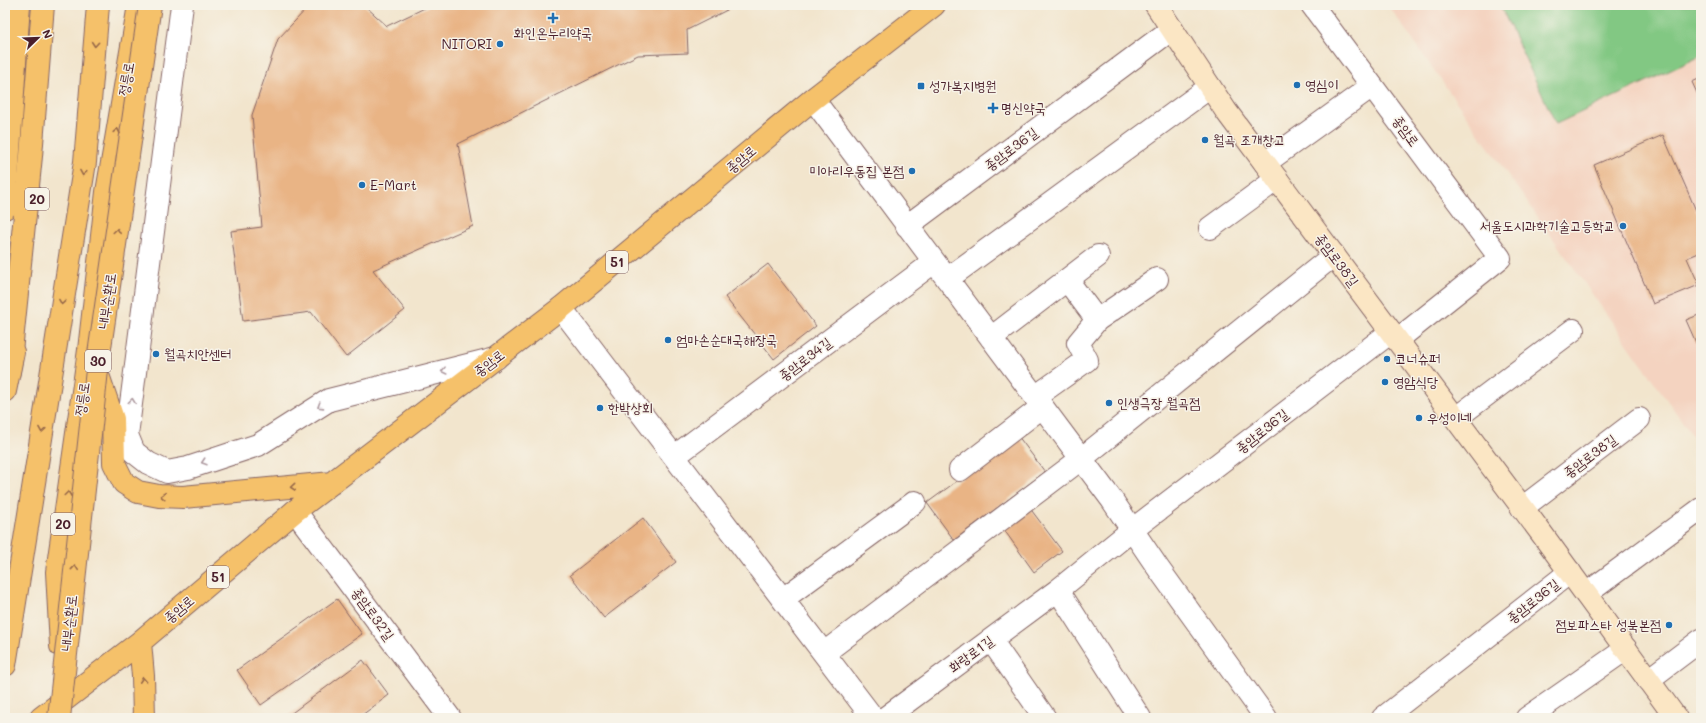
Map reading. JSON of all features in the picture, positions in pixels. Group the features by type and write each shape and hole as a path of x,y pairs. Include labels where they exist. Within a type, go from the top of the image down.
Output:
{"main road":[{"path":"5,208 19,5"},
{"path":"7,381 31,156 43,5"},
{"name":"20","path":"7,381 33,232 42,153 50,5"},
{"path":"5,665 85,162 98,5"},
{"name":"정릉로","path":"62,712 57,572 89,350 107,192 139,5"},
{"name":"내부순환로","path":"62,712 98,361 150,5"},
{"name":"종암로","path":"41,718 62,712 140,642 296,511 561,308 813,100 934,5"},
{"path":"5,305 7,381"},
{"path":"89,350 113,419 114,463 124,483 138,492 159,496 183,497 332,483"},
{"path":"140,642 143,676 144,718"}],"street":[{"path":"182,5 127,435 134,452 148,463 167,472 188,468 258,444 329,400 496,358"},
{"name":"종암로38길","path":"1156,5 1210,87 1271,171 1456,418 1676,718"},
{"name":"종암로","path":"1312,5 1500,258 1394,336"},
{"name":"종암로36길","path":"907,226 1172,29"},
{"path":"1210,228 1271,171 1372,86"},
{"path":"940,271 1210,87"},
{"path":"813,100 1081,459 1266,718"},
{"path":"824,653 1081,459 1334,255"},
{"path":"990,338 1098,256"},
{"name":"종암로34길","path":"675,456 940,271"},
{"path":"1067,280 1097,320"},
{"path":"960,470 1087,360 1078,343 1097,320 1157,280"},
{"path":"561,308 873,718"},
{"path":"1456,418 1573,330"},
{"name":"종암로36길","path":"1132,530 1394,336"},
{"name":"종암로38길","path":"1522,508 1639,419"},
{"path":"783,599 914,502"},
{"path":"1586,594 1701,509"},
{"name":"종암로32길","path":"296,511 450,718"},
{"name":"화랑로1길","path":"885,718 1058,590 1132,530"},
{"name":"종암로36길","path":"1383,718 1570,572"},
{"path":"1058,590 1140,718"},
{"path":"992,640 1045,718"},
{"path":"1648,680 1701,640"},
{"path":"1527,718 1626,649"}],"shaded area":[{"name":"서울도시과학기술고등학교","path":"1388,5 1701,5 1701,448"}],"green space":[{"path":"1500,5 1701,5 1701,56 1556,124"}],"building":[{"name":"E-Mart","path":"310,5 364,5 387,26 431,5 737,5 687,30 688,53 638,55 458,144 473,226 373,270 405,310 346,357 311,312 243,321 231,231 262,227 252,115 278,39"},
{"path":"1701,78 1701,102 1692,82"},
{"path":"1663,135 1701,222 1701,252 1687,258 1699,285 1653,304 1594,165"},
{"path":"768,264 816,326 774,359 725,297"},
{"path":"1701,314 1701,354 1686,320"},
{"path":"1018,436 1045,472 954,540 927,503"},
{"path":"1029,507 1062,551 1034,572 1002,527"},
{"path":"643,518 676,562 604,618 570,575"},
{"path":"337,599 362,634 261,705 237,670"},
{"path":"363,660 389,695 358,718 285,718"}],"place":[{"name":"화인온누리약국","path":"553,18"},
{"name":"NITORI","path":"500,44"},
{"name":"영심이","path":"1297,85"},
{"name":"성가복지병원","path":"921,86"},
{"name":"명신약국","path":"993,108"},
{"name":"월곡 조개창고","path":"1205,140"},
{"name":"미아리우동집 본점","path":"912,171"},
{"name":"E-Mart","path":"362,185"},
{"name":"서울도시과학기술고등학교","path":"1623,226"},
{"name":"엄마손순대국해장국","path":"668,340"},
{"name":"월곡치안센터","path":"156,354"},
{"name":"코너슈퍼","path":"1387,359"},
{"name":"영암식당","path":"1385,382"},
{"name":"인생극장 월곡점","path":"1109,403"},
{"name":"한박상회","path":"600,408"},
{"name":"우성이네","path":"1419,418"},
{"name":"점보파스타 성북본점","path":"1669,625"}]}
